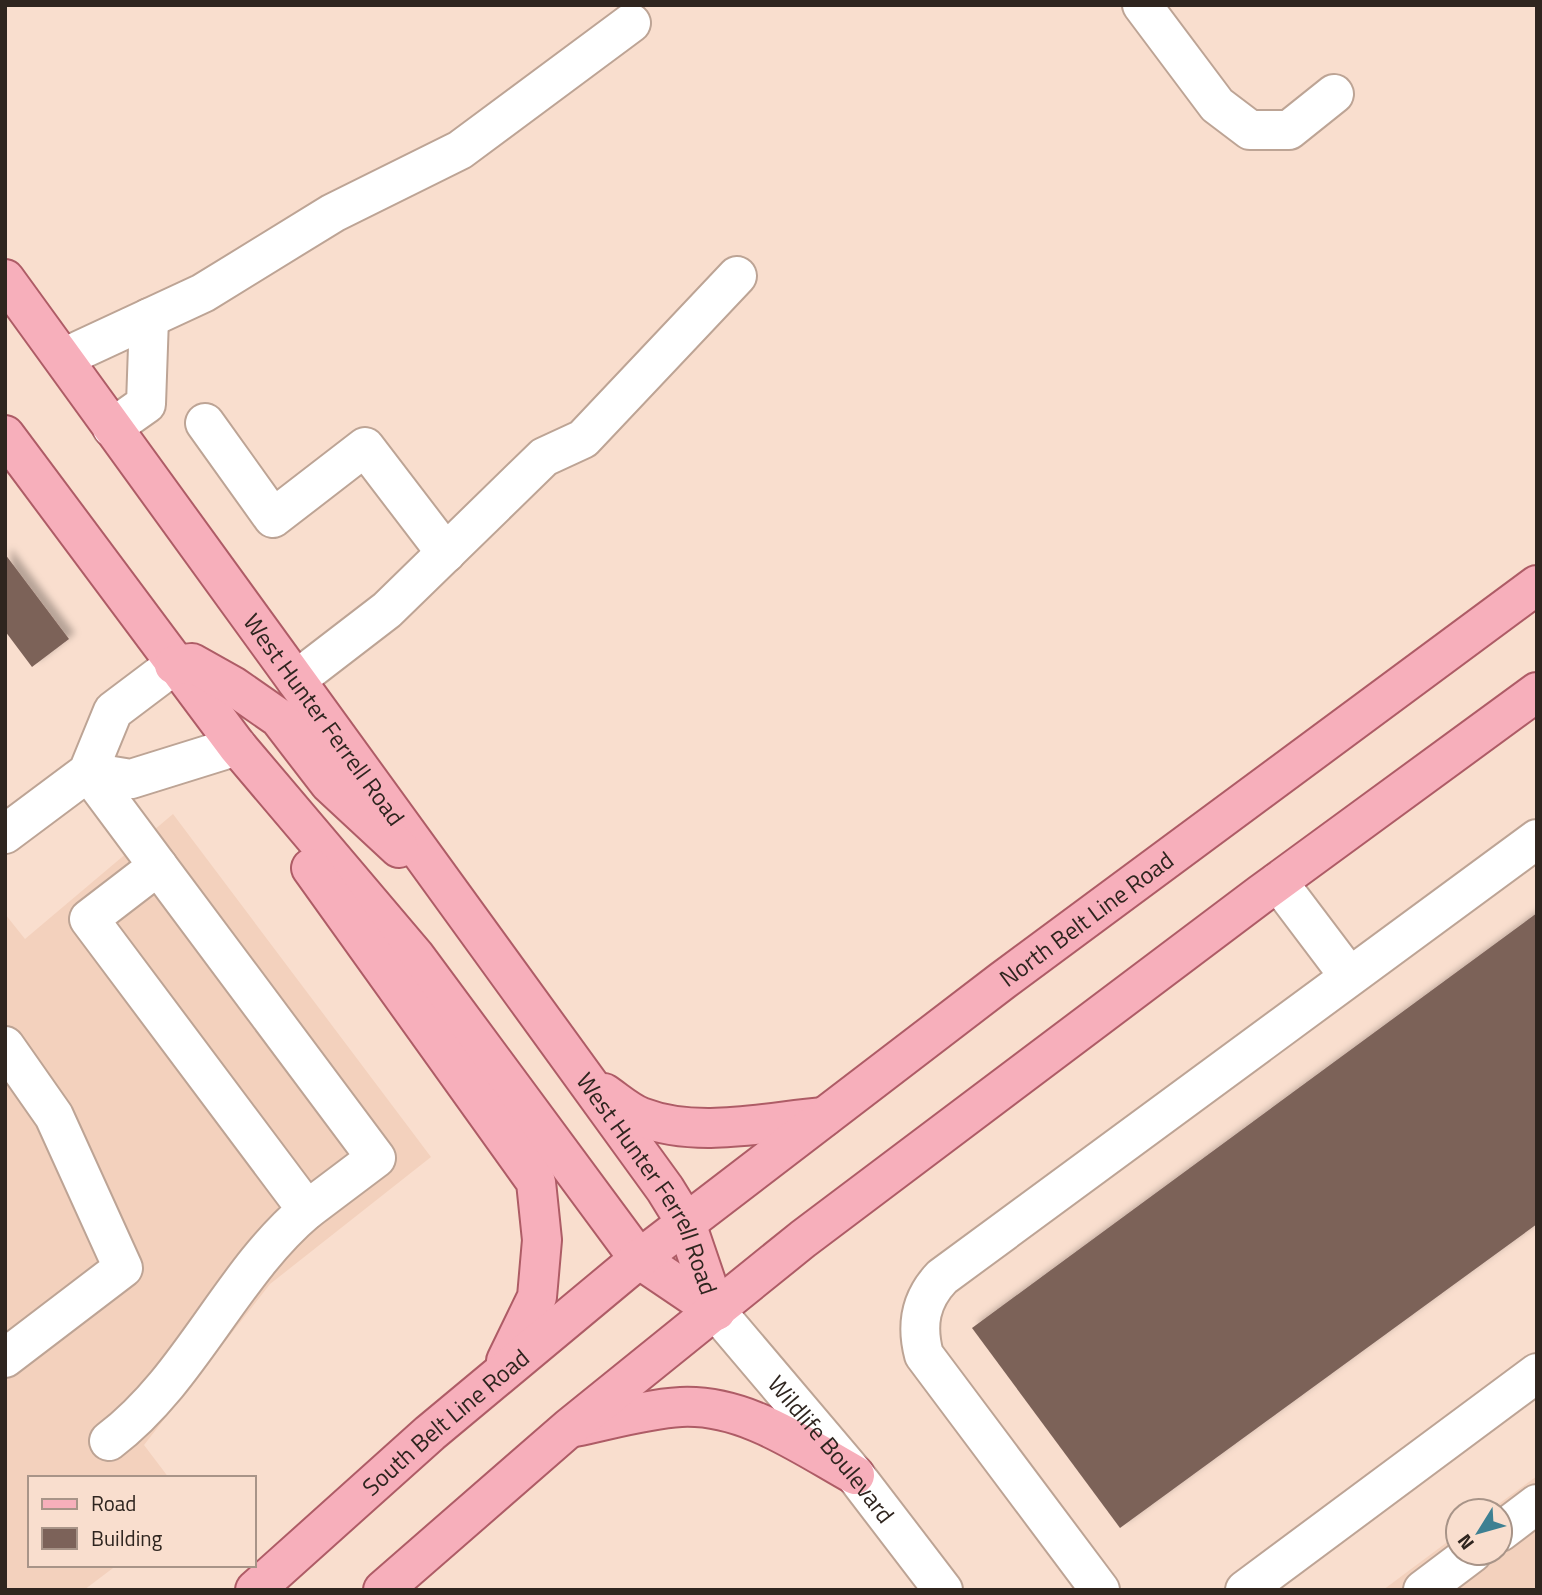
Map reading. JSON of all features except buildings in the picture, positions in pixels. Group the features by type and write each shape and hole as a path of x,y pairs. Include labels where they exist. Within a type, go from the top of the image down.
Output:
{"main road":[{"name":"West Hunter Ferrell Road","path":"5,279 589,1082 686,1223 716,1311"},
{"name":"West Hunter Ferrell Road","path":"5,435 174,665 242,752 415,956 639,1259 716,1311"},
{"name":"North Belt Line Road","path":"639,1259 1156,865 1537,585"},
{"path":"174,665 192,663 233,686 279,718 329,783 385,838 438,876"},
{"path":"395,1586 569,1428 803,1238 1278,881 1537,692"},
{"path":"242,752 316,877 536,1182 542,1240 537,1297 499,1375"},
{"path":"589,1082 638,1116 669,1125 706,1128 824,1117"},
{"name":"South Belt Line Road","path":"255,1590 499,1375 639,1259"},
{"path":"569,1428 681,1407 722,1410 759,1422 855,1475"}],"street":[{"path":"1142,5 1217,105 1250,130 1289,130 1334,94"},
{"path":"63,358 203,293 333,213 460,150 631,23"},
{"path":"296,680 387,610 544,457 583,439 737,276"},
{"path":"112,428 146,404 149,318"},
{"path":"205,424 274,518 365,447 446,553"},
{"path":"5,834 88,772 113,711 174,665"},
{"path":"88,772 131,779 242,752"},
{"path":"88,772 376,1158 279,1234 146,1409 109,1441"},
{"path":"1100,1590 924,1355 919,1336 920,1314 927,1292 942,1277 1537,839"},
{"path":"158,866 89,919 307,1210"},
{"path":"1278,881 1349,976"},
{"path":"5,1046 54,1116 123,1268 5,1358"},
{"name":"Wildlife Boulevard","path":"716,1311 855,1475 943,1590"},
{"path":"1245,1590 1537,1373"},
{"path":"1514,1521 1537,1504"},
{"path":"1423,1590 1453,1567"}],"shaded area":[{"path":"173,814 431,1157 270,1284 144,1445 167,1476 28,1476 28,1567 114,1567 84,1590 5,1590 5,914 25,939"},
{"path":"1537,1476 1537,1590 1383,1590 1444,1544 1444,1567 1514,1567 1514,1497 1508,1497"}]}
